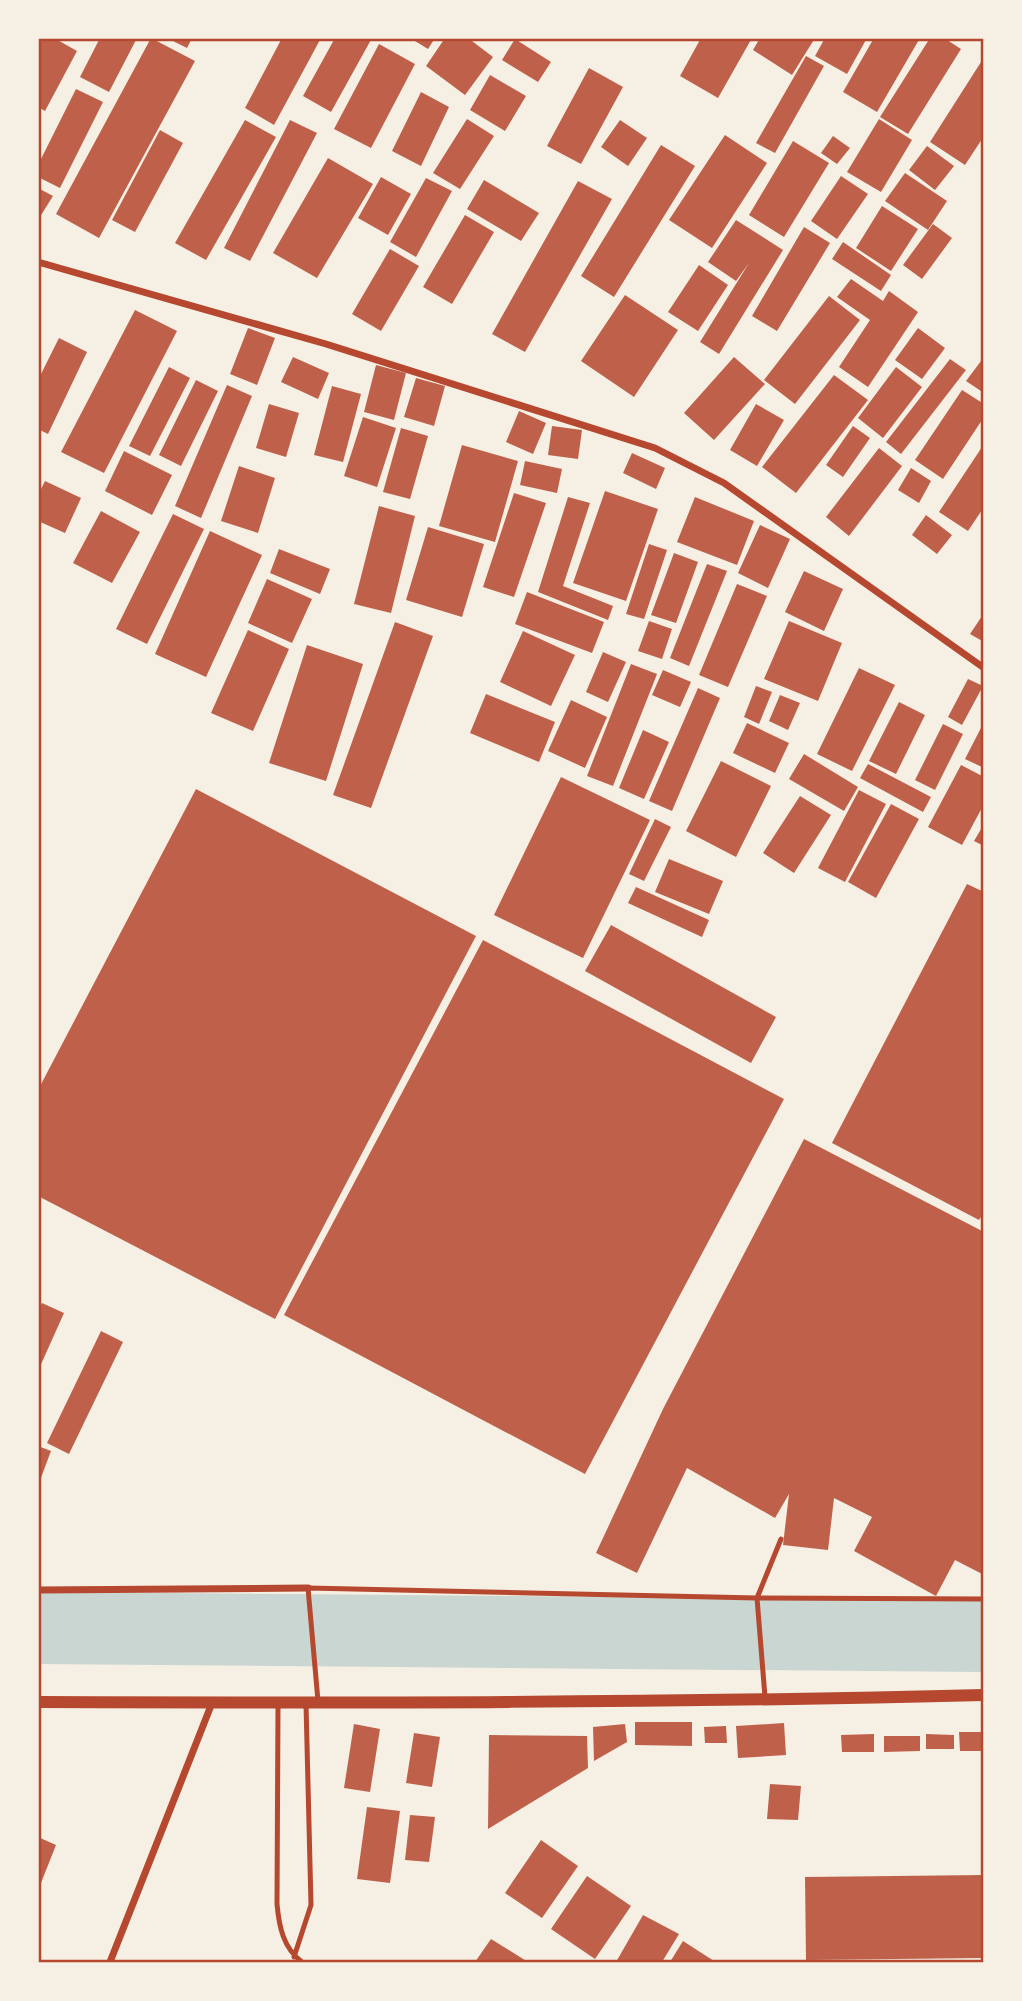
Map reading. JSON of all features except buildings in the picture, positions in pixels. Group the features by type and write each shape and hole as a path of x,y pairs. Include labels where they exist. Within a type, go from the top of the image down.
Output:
{"street":[{"path":"38,262 326,344 655,449 724,483 984,668"},
{"path":"38,1590 308,1588"},
{"path":"38,1702 278,1705 984,1695"},
{"path":"110,1962 212,1703"}],"lane":[{"path":"766,1700 757,1598 780,1539"},
{"path":"295,1957 311,1905 312,1704 315,1665 308,1588 757,1598 984,1599"},
{"path":"278,1705 277,1904 280,1931 295,1957 302,1962"}],"waterway":[{"path":"38,1628 984,1636"}]}
